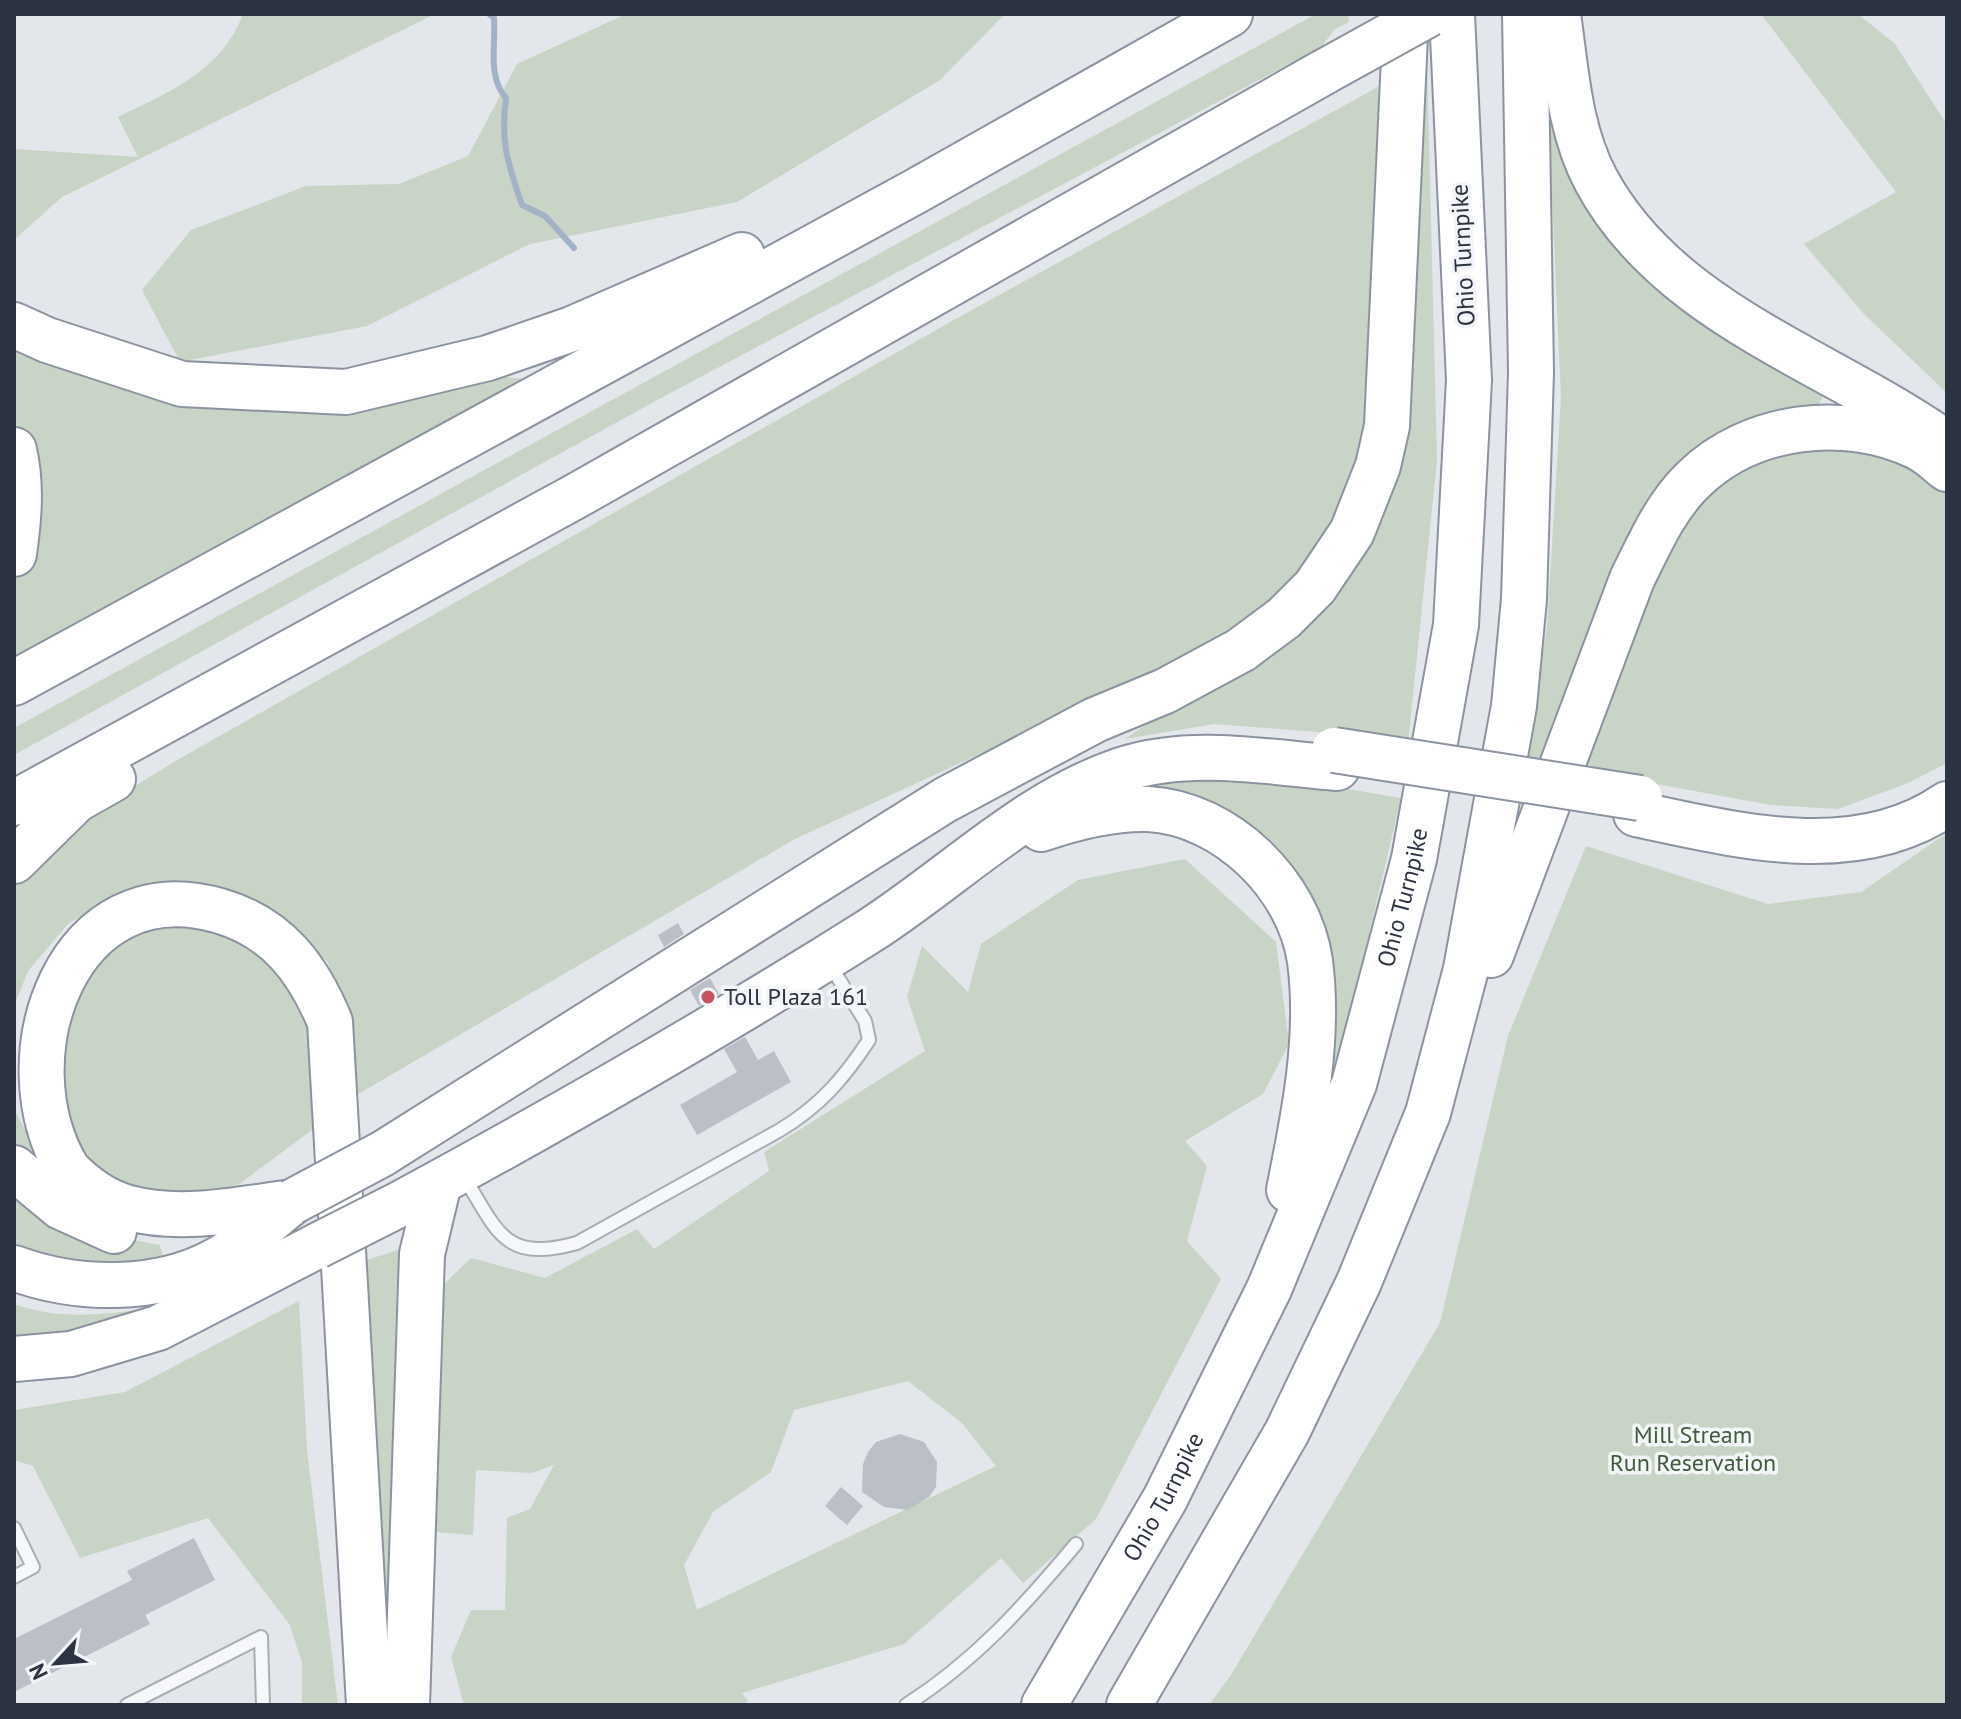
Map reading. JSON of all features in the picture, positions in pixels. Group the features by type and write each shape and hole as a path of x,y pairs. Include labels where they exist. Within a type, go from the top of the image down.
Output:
{"highway":[{"path":"14,683 916,191 1230,14"},
{"path":"14,1168 61,1207 115,1232 166,1239 219,1235 292,1202 382,1154 945,800 1095,720 1165,691 1241,650 1284,618 1315,587 1352,532 1378,466 1387,426 1406,14"},
{"path":"14,803 576,496 1429,14"},
{"name":"Ohio Turnpike","path":"1044,1705 1165,1499 1269,1289 1354,1084 1414,859 1456,625 1469,380 1452,14"},
{"path":"1428,1113 1466,969 1497,813 1516,691 1524,599 1531,372 1525,14"},
{"path":"1558,14 1579,137 1595,178 1621,222 1664,267 1713,304 1906,415 1947,444"},
{"path":"14,325 47,340 182,384 346,392 488,358 572,329 691,279 815,219 916,191"},
{"path":"1129,1705 1287,1432 1359,1282 1428,1113 1457,1054 1502,922 1632,579 1660,524 1692,481 1719,458 1774,434 1806,428 1848,427 1919,448 1947,469"},
{"path":"14,450 19,473 20,513 14,554"},
{"path":"14,861 76,800 383,628 576,496"},
{"path":"945,800 1039,784 1125,749 1214,740 1638,806 1826,821 1906,802 1947,778"},
{"path":"14,1359 71,1354 158,1328 394,1207 873,929 1056,801 1123,769 1201,756 1336,759"},
{"path":"1638,806 1742,836 1841,841 1895,829 1947,804"},
{"path":"986,849 1069,819 1109,811 1151,809 1191,820 1230,838 1263,867 1291,902 1309,958 1313,1013 1305,1112 1269,1289"},
{"path":"292,1202 171,1214 129,1208 89,1191 54,1157 31,1118 19,1078 23,1033 37,991 60,958 96,925 151,904 191,903 243,918 290,951 315,986 330,1022 369,1705"},
{"path":"407,1705 422,1254 450,1177"},
{"path":"14,1268 56,1281 103,1286 187,1273 218,1260 292,1202"},
{"path":"14,1288 82,1307 119,1309 274,1267"}],"lane":[{"path":"450,1177 501,1236 517,1247 547,1251 577,1243 806,1115 839,1085 869,1040 865,1021 825,957"},
{"path":"14,1528 33,1567 14,1577"},
{"path":"906,1705 943,1682 982,1650 1076,1544"},
{"path":"127,1705 261,1637 263,1705"}],"green space":[{"path":"243,14 435,14 62,197 14,240 14,149 138,157 118,117 192,78 208,65 234,34"},
{"path":"626,14 1005,14 940,80 737,202 530,244 367,326 180,362 142,290 191,230 306,186 399,184 468,156 517,64"},
{"path":"1316,14 1348,14 1349,22 1335,29 1321,47 659,399 14,755 14,728"},
{"path":"1761,14 1858,14 1895,44 1947,125 1947,393 1865,315 1804,244 1896,192"},
{"path":"1427,64 1437,460 1408,744 1343,734 1214,724 1125,739 1242,659 1363,539 1414,71"},
{"path":"1547,81 1580,173 1828,385 1817,409 1719,444 1550,766 1525,762 1547,627 1561,398"},
{"path":"1385,83 1368,439 1312,576 1197,654 795,839 348,1100 350,1049 328,962 266,910 204,886 115,894 68,924 28,971 14,1006 14,875 63,830 179,759 961,316"},
{"path":"14,333 400,401 506,377 523,379 14,658 14,588 30,510 23,443 14,421"},
{"path":"1857,439 1947,486 1947,763 1908,783 1838,809 1771,805 1580,770 1672,520 1746,453"},
{"path":"1230,769 1401,798 1354,998 1322,1105 1323,925 1123,789"},
{"name":"Mill Stream Run Reservation","path":"1947,833 1947,1705 1209,1705 1231,1675 1440,1323 1508,1036 1586,846 1768,904 1861,892"},
{"path":"1185,859 1276,942 1289,1044 1263,1094 1185,1141 1207,1166 1187,1241 1221,1279 1096,1519 1023,1583 1001,1558 904,1644 742,1693 748,1701 741,1705 464,1705 451,1657 471,1610 505,1610 507,1518 530,1509 554,1465 532,1473 476,1470 473,1535 435,1532 440,1288 471,1258 545,1278 637,1229 654,1249 769,1171 764,1152 925,1051 907,997 922,946 968,992 981,944 1078,880","holes":["908,1381 962,1423 996,1466 697,1610 684,1565 713,1512 771,1472 794,1410"]},
{"path":"138,916 238,921 313,1013 320,1124 238,1185 177,1199 129,1190 86,1167 35,1051 40,1003"},
{"path":"14,1109 38,1154 81,1194 14,1151"},
{"path":"14,1180 105,1235 160,1245 165,1265 113,1272 14,1252"},
{"path":"397,1250 405,1254 399,1705 379,1705 358,1263"},
{"path":"299,1301 307,1450 338,1705 302,1705 302,1663 290,1625 208,1518 80,1558 33,1466 14,1460 14,1410 125,1392"},
{"path":"14,1304 48,1313 66,1314 153,1308 153,1319 14,1344"}],"building":[{"path":"678,923 684,934 664,947 658,935"},
{"path":"710,978 719,994 699,1006 690,990"},
{"path":"745,1037 758,1060 774,1051 791,1082 697,1135 680,1105 737,1072 724,1049"},
{"path":"900,1434 924,1442 937,1462 936,1487 929,1497 908,1510 884,1507 862,1492 863,1464 868,1452 876,1442"},
{"path":"841,1487 863,1506 847,1525 825,1506"},
{"path":"194,1538 215,1580 145,1615 150,1624 14,1692 14,1639 132,1580 127,1571"}],"waterway":[{"path":"489,14 494,18 496,80 506,98 506,153 522,205 545,216 574,248"}],"place":[{"name":"Toll Plaza 161","path":"708,997"}]}
